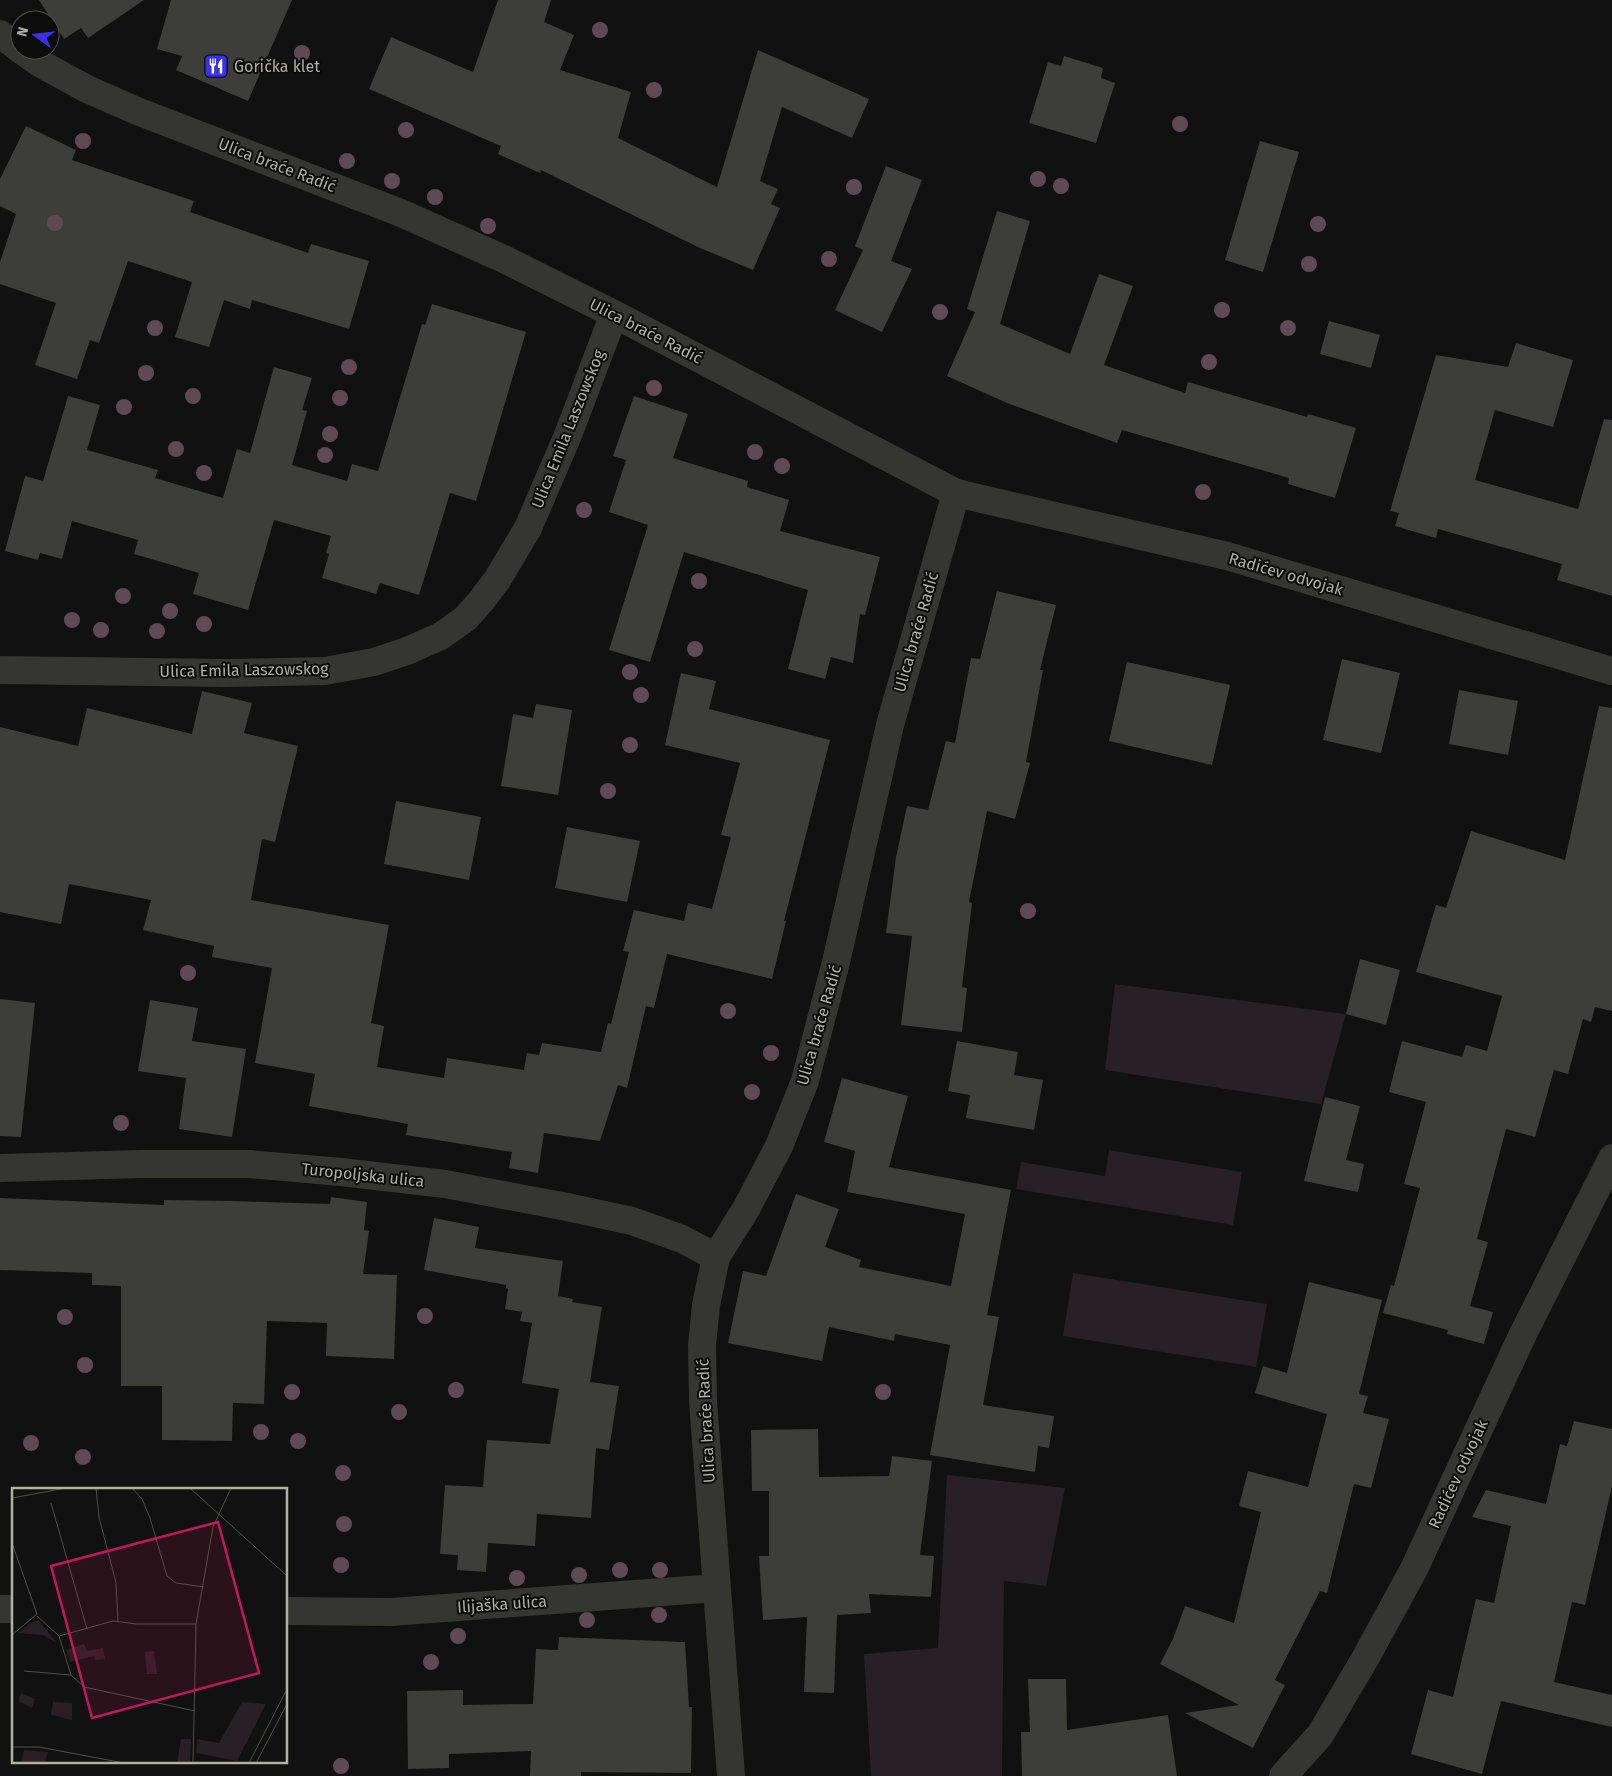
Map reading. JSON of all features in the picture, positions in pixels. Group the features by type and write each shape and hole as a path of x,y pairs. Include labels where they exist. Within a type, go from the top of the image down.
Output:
{"street":[{"name":"Ulica braće Radić","path":"0,34 10,42"},
{"name":"Ulica braće Radić","path":"35,60 88,89 137,111 401,213 506,260 614,314 956,493 890,725 836,962 805,1081 779,1146 746,1209 716,1257 706,1305 702,1345 703,1400 731,1776"},
{"name":"Ulica Emila Laszowskog","path":"0,670 225,673 325,671 374,662 407,651 441,636 466,618 498,580 528,528 568,435 614,314"},
{"name":"Radićev odvojak","path":"956,493 1227,556 1612,671"},
{"name":"Radićev odvojak","path":"1283,1776 1320,1735 1366,1657 1414,1569 1523,1334 1612,1158"},
{"name":"Turopoljska ulica","path":"0,1168 141,1164 249,1164 445,1184 632,1221 682,1238 716,1257"},
{"name":"Ilijaška ulica","path":"288,1611 391,1612 717,1588"}],"shaded area":[{"path":"1115,984 1346,1014 1321,1104 1105,1070"},
{"path":"1109,1150 1242,1172 1233,1225 1016,1189 1021,1162 1105,1176"},
{"path":"1073,1273 1267,1304 1256,1367 1063,1336"},
{"path":"947,1475 1065,1488 1046,1586 1004,1581 1002,1776 871,1776 864,1654 938,1648"}],"building":[{"path":"39,0 144,0 88,38 81,28 64,39 60,33 60,10 45,10"},
{"path":"171,0 292,0 248,101 176,70 182,56 157,49"},
{"path":"498,0 551,0 544,22 574,35 560,70 631,92 618,138 717,187 758,50 869,99 852,138 782,107 760,181 778,189 771,204 780,208 753,270 700,248 541,170 540,173 498,154 501,146 369,89 391,37 473,72"},
{"path":"1064,56 1103,68 1101,78 1115,83 1096,143 1029,123 1048,62 1061,66"},
{"path":"26,126 76,150 72,160 194,201 190,212 308,253 311,244 369,261 349,329 252,300 250,309 224,300 209,347 175,337 192,282 128,261 99,343 90,340 77,379 35,365 56,303 0,284 0,262 16,214 0,206 0,179"},
{"path":"1260,141 1299,152 1263,272 1225,260"},
{"path":"886,166 922,180 891,261 912,269 882,332 835,310 863,250 855,246"},
{"path":"997,211 1030,221 1000,324 1070,354 1099,274 1133,286 1104,365 1185,393 1188,382 1307,417 1308,414 1356,428 1335,498 1288,484 1289,478 1122,430 1117,443 1007,403 947,376 975,312 967,309"},
{"path":"432,304 526,332 476,501 450,493 419,595 380,583 376,594 322,578 329,554 326,553 331,536 274,520 248,610 193,594 199,573 134,554 138,540 72,521 62,559 40,553 38,560 5,551 25,476 43,481 68,396 100,405 87,450 158,470 155,478 223,498 237,449 250,453 274,367 312,378 302,410 307,411 292,465 347,481 352,464 378,471 422,324 425,325"},
{"path":"1329,321 1380,335 1371,368 1320,354"},
{"path":"1516,343 1573,360 1553,427 1495,410 1475,480 1578,509 1604,419 1612,420 1612,596 1557,580 1562,564 1438,529 1436,538 1395,526 1399,513 1390,511 1436,355 1508,367"},
{"path":"634,396 688,414 673,458 748,481 747,487 789,500 780,531 880,557 865,615 860,614 853,663 831,657 825,679 788,669 808,590 684,552 650,662 609,650 648,525 609,512 626,460 613,456"},
{"path":"997,591 1056,605 1040,670 1043,670 1026,762 1030,763 1015,819 987,811 969,902 972,903 962,987 967,988 962,1032 901,1025 912,936 886,933 896,857 907,806 928,810 946,741 955,743 971,658 980,659"},
{"path":"1342,659 1400,673 1381,753 1323,740"},
{"path":"1127,662 1230,685 1212,765 1109,741"},
{"path":"681,673 716,681 709,709 830,740 784,921 786,921 772,979 667,954 654,1008 646,1006 627,1088 618,1085 600,1141 544,1133 538,1173 509,1168 512,1152 406,1135 408,1124 309,1106 315,1074 255,1063 272,968 212,957 214,946 143,930 151,900 69,884 61,924 0,912 0,727 78,746 87,708 192,734 202,691 252,703 244,733 298,746 275,842 262,839 251,900 389,925 371,1023 384,1026 377,1067 444,1078 447,1058 524,1070 527,1053 539,1055 542,1043 601,1052 608,1023 611,1024 629,952 623,951 634,910 684,921 688,903 712,909 731,837 721,835 740,763 665,745"},
{"path":"1459,690 1518,701 1508,755 1449,744"},
{"path":"536,704 572,710 558,795 501,786 513,714 533,718"},
{"path":"1599,706 1612,708 1612,1011 1595,1007 1591,1022 1583,1019 1568,1074 1554,1070 1535,1137 1506,1129 1477,1239 1488,1242 1470,1306 1493,1312 1484,1344 1447,1334 1448,1330 1383,1313 1391,1285 1394,1286 1420,1188 1404,1184 1426,1102 1389,1092 1402,1041 1462,1057 1466,1045 1487,1051 1502,996 1416,972 1436,905 1446,908 1471,831 1565,860"},
{"path":"396,801 481,817 469,880 384,864"},
{"path":"567,827 640,841 627,902 555,888"},
{"path":"1360,959 1400,970 1386,1025 1346,1014"},
{"path":"0,999 35,1003 21,1137 0,1136"},
{"path":"150,1000 198,1008 192,1041 246,1049 232,1137 179,1129 186,1078 138,1071"},
{"path":"957,1041 1018,1052 1014,1075 1043,1080 1034,1130 966,1118 970,1095 948,1091"},
{"path":"842,1078 908,1096 889,1167 1011,1190 987,1315 999,1317 983,1405 1054,1416 1049,1448 1038,1446 1035,1472 930,1455 950,1345 895,1334 894,1341 829,1327 822,1361 728,1343 743,1271 766,1276 796,1194 839,1209 825,1247 861,1260 859,1267 951,1286 965,1214 847,1192 855,1151 824,1142"},
{"path":"1325,1097 1360,1106 1346,1160 1364,1164 1358,1192 1304,1181"},
{"path":"331,1197 367,1202 364,1230 369,1231 363,1274 397,1275 394,1359 326,1356 327,1323 267,1321 264,1404 233,1403 232,1441 162,1440 162,1386 121,1386 121,1286 92,1285 92,1273 0,1270 0,1198 164,1205 164,1200 330,1204"},
{"path":"434,1218 479,1227 475,1248 563,1261 558,1296 573,1299 572,1302 602,1307 590,1382 619,1386 609,1450 596,1448 591,1518 537,1514 535,1546 488,1543 486,1572 457,1570 458,1555 440,1554 445,1485 483,1487 487,1440 550,1444 559,1389 522,1383 532,1323 520,1321 522,1312 505,1309 508,1289 506,1285 424,1270"},
{"path":"1309,1282 1382,1300 1359,1394 1368,1396 1363,1413 1389,1419 1371,1488 1354,1484 1327,1593 1320,1591 1275,1680 1285,1685 1253,1748 1185,1713 1239,1705 1160,1664 1173,1639 1185,1606 1234,1623 1261,1512 1239,1506 1248,1471 1308,1487 1327,1414 1255,1393 1263,1366 1287,1373"},
{"path":"1574,1421 1612,1429 1612,1486 1585,1605 1572,1602 1554,1682 1612,1695 1612,1727 1501,1701 1482,1774 1411,1754 1428,1690 1453,1697 1476,1599 1494,1603 1511,1526 1472,1517 1486,1490 1546,1504 1560,1444 1567,1446"},
{"path":"818,1429 819,1477 889,1476 892,1456 932,1461 920,1555 934,1556 931,1597 869,1594 871,1613 837,1615 834,1693 804,1692 807,1617 763,1620 759,1556 769,1556 769,1491 752,1491 751,1430"},
{"path":"559,1637 685,1642 689,1707 692,1707 691,1773 581,1772 581,1776 530,1776 531,1751 449,1754 449,1768 408,1769 407,1691 463,1690 463,1705 533,1704 536,1649 558,1650"},
{"path":"1028,1679 1066,1679 1067,1730 1168,1715 1177,1776 1022,1776 1021,1732 1030,1732"}],"place":[{"name":"Gorička klet","path":"216,66"}]}
